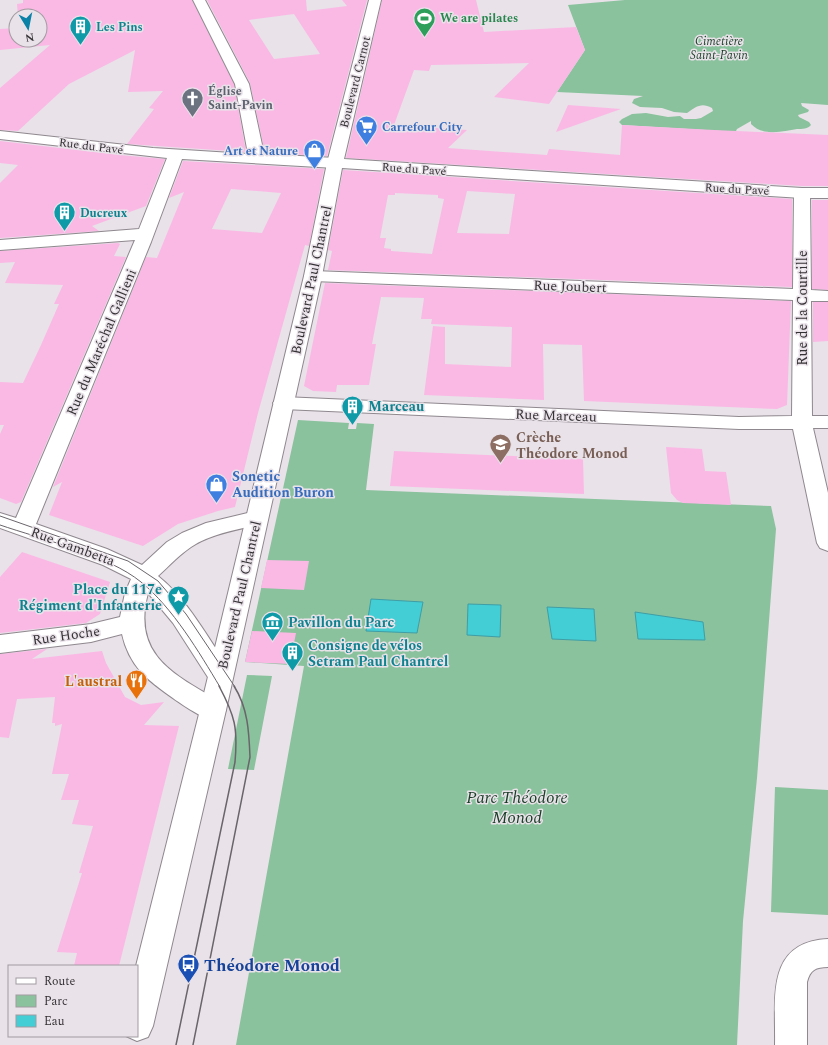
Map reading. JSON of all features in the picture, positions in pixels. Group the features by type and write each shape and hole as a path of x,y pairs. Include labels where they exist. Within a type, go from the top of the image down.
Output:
{"street":[{"path":"199,0 242,84 257,159"},
{"name":"Boulevard Carnot","path":"335,163 375,0"},
{"name":"Rue du Pavé","path":"0,135 153,153 335,163 802,193 828,193"},
{"name":"Rue du Maréchal Gallieni","path":"23,528 146,234 176,154"},
{"name":"Boulevard Paul Chantrel","path":"138,1022 213,710 256,518 313,276 335,163"},
{"name":"Rue de la Courtille","path":"802,193 802,423 828,544"},
{"path":"0,245 146,234"},
{"name":"Rue Joubert","path":"313,276 828,296"},
{"name":"Rue Marceau","path":"283,403 739,422 828,422"},
{"path":"213,710 180,690 152,667 141,653 134,639 131,623 134,601 142,581 175,547 188,538 223,526 256,518"},
{"name":"Rue Gambetta","path":"0,520 103,556 124,565 145,578 164,596 186,622 220,675"},
{"name":"Rue Hoche","path":"0,644 91,633 131,623"},
{"path":"791,1045 792,982 794,973 802,960 813,954 828,953"}],"green space":[{"name":"Cimetière Saint-Pavin","path":"625,0 828,0 828,105 801,103 802,106 809,110 808,112 798,115 811,125 805,128 779,132 766,132 756,128 751,124 751,121 736,131 722,131 622,125 619,122 632,114 646,113 668,117 680,116 684,119 696,119 701,118 713,111 712,108 705,105 699,106 687,113 674,112 662,108 640,107 632,103 634,99 643,96 557,92 585,50 568,5"},
{"name":"Parc Théodore Monod","path":"298,420 349,423 348,429 356,429 357,423 374,424 366,490 771,506 776,529 757,778 743,921 737,1045 236,1045 304,666 245,662"},
{"path":"247,675 272,676 254,770 228,769"},
{"path":"775,787 828,790 828,915 771,912"}],"water":[{"path":"371,599 423,602 417,633 366,631"},
{"path":"468,604 501,605 500,637 467,635"},
{"path":"547,607 594,609 596,641 552,639"},
{"path":"635,612 703,622 705,640 638,639"}],"building":[{"path":"23,0 192,0 234,84 246,152 127,144 154,109 149,108 163,91 128,92 135,50 69,84 18,131 0,130 0,88 50,45 48,45 48,8 17,8 17,4 23,3"},
{"path":"207,0 306,0 307,11 347,6 342,0 367,0 327,156 265,153 250,83","holes":["294,14 320,54 274,59 249,20"]},
{"path":"382,0 476,0 484,32 576,27 585,50 549,104 494,97 529,63 431,65 429,71 414,70 394,125 467,130 448,148 547,155 549,149 620,155 622,125 828,135 828,186 802,186 346,158"},
{"path":"8,28 8,48 20,48 0,50 0,29"},
{"path":"568,105 621,109 556,132"},
{"path":"0,141 165,159 146,206 92,226 99,231 0,238 0,183 18,165 0,163"},
{"path":"183,161 324,169 309,246 305,245 258,413 235,507 178,524 143,546 49,515 62,482 53,487 146,257 157,258 184,192 169,198","holes":["231,189 281,193 262,233 212,229"]},
{"path":"343,170 792,199 792,287 328,270 332,251 328,250","holes":["467,191 515,194 509,234 457,233","395,193 438,195 438,198 444,199 432,254 391,251 391,249 384,248 386,238 380,238 388,195 395,195"]},
{"path":"812,200 828,200 828,290 812,289"},
{"path":"120,244 114,256 126,257 21,502 16,504 0,498 0,434 4,425 0,425 0,382 23,383 59,304 54,304 63,285 5,283 15,262 0,263 0,251"},
{"path":"325,283 791,301 787,405 777,409 584,401 582,345 543,344 544,400 424,395 433,326 445,327 445,364 511,367 512,327 431,324 432,319 421,319 424,298 381,297 372,344 376,344 369,385 337,385 336,392 313,391 304,386"},
{"path":"813,302 828,302 828,341 813,342"},
{"path":"666,447 702,449 705,471 726,472 731,505 683,503 677,500 671,493"},
{"path":"394,451 583,459 584,494 390,486"},
{"path":"22,552 110,582 100,614 86,623 0,633 0,577"},
{"path":"267,560 309,561 304,590 261,588"},
{"name":"Pavillon du Parc","path":"252,631 296,633 290,664 245,662"},
{"path":"47,649 32,659 102,651 106,663 125,697 141,705 164,702 144,725 179,726 119,965 74,965 77,953 57,952 82,873 79,873 93,826 72,824 79,800 61,800 69,774 52,774 62,724 55,726 55,723 52,723 55,697 17,699 9,738 0,737 0,654"}],"tram line":[{"path":"0,516 128,561 158,581 186,614 235,687"},
{"path":"0,525 93,556 127,572 141,582 175,617 220,687"},
{"path":"176,1045 235,762 236,740 234,722 229,706 219,686"},
{"path":"193,1045 250,757 247,720 239,694 234,686"}],"place":[{"name":"We are pilates","path":"424,38"},
{"name":"Les Pins","path":"80,46"},
{"name":"Église Saint-Pavin","path":"193,118"},
{"name":"Carrefour City","path":"367,146"},
{"name":"Art et Nature","path":"314,170"},
{"name":"Ducreux","path":"65,232"},
{"name":"Marceau","path":"353,426"},
{"name":"Crèche Théodore Monod","path":"500,464"},
{"name":"Sonetic Audition Buron","path":"216,504"},
{"name":"Place du 117e Régiment d'Infanterie","path":"178,616"},
{"name":"Pavillon du Parc","path":"272,642"},
{"name":"Consigne de vélos Setram Paul Chantrel","path":"292,672"},
{"name":"L'austral","path":"137,700"},
{"name":"Théodore Monod","path":"189,984"}]}
